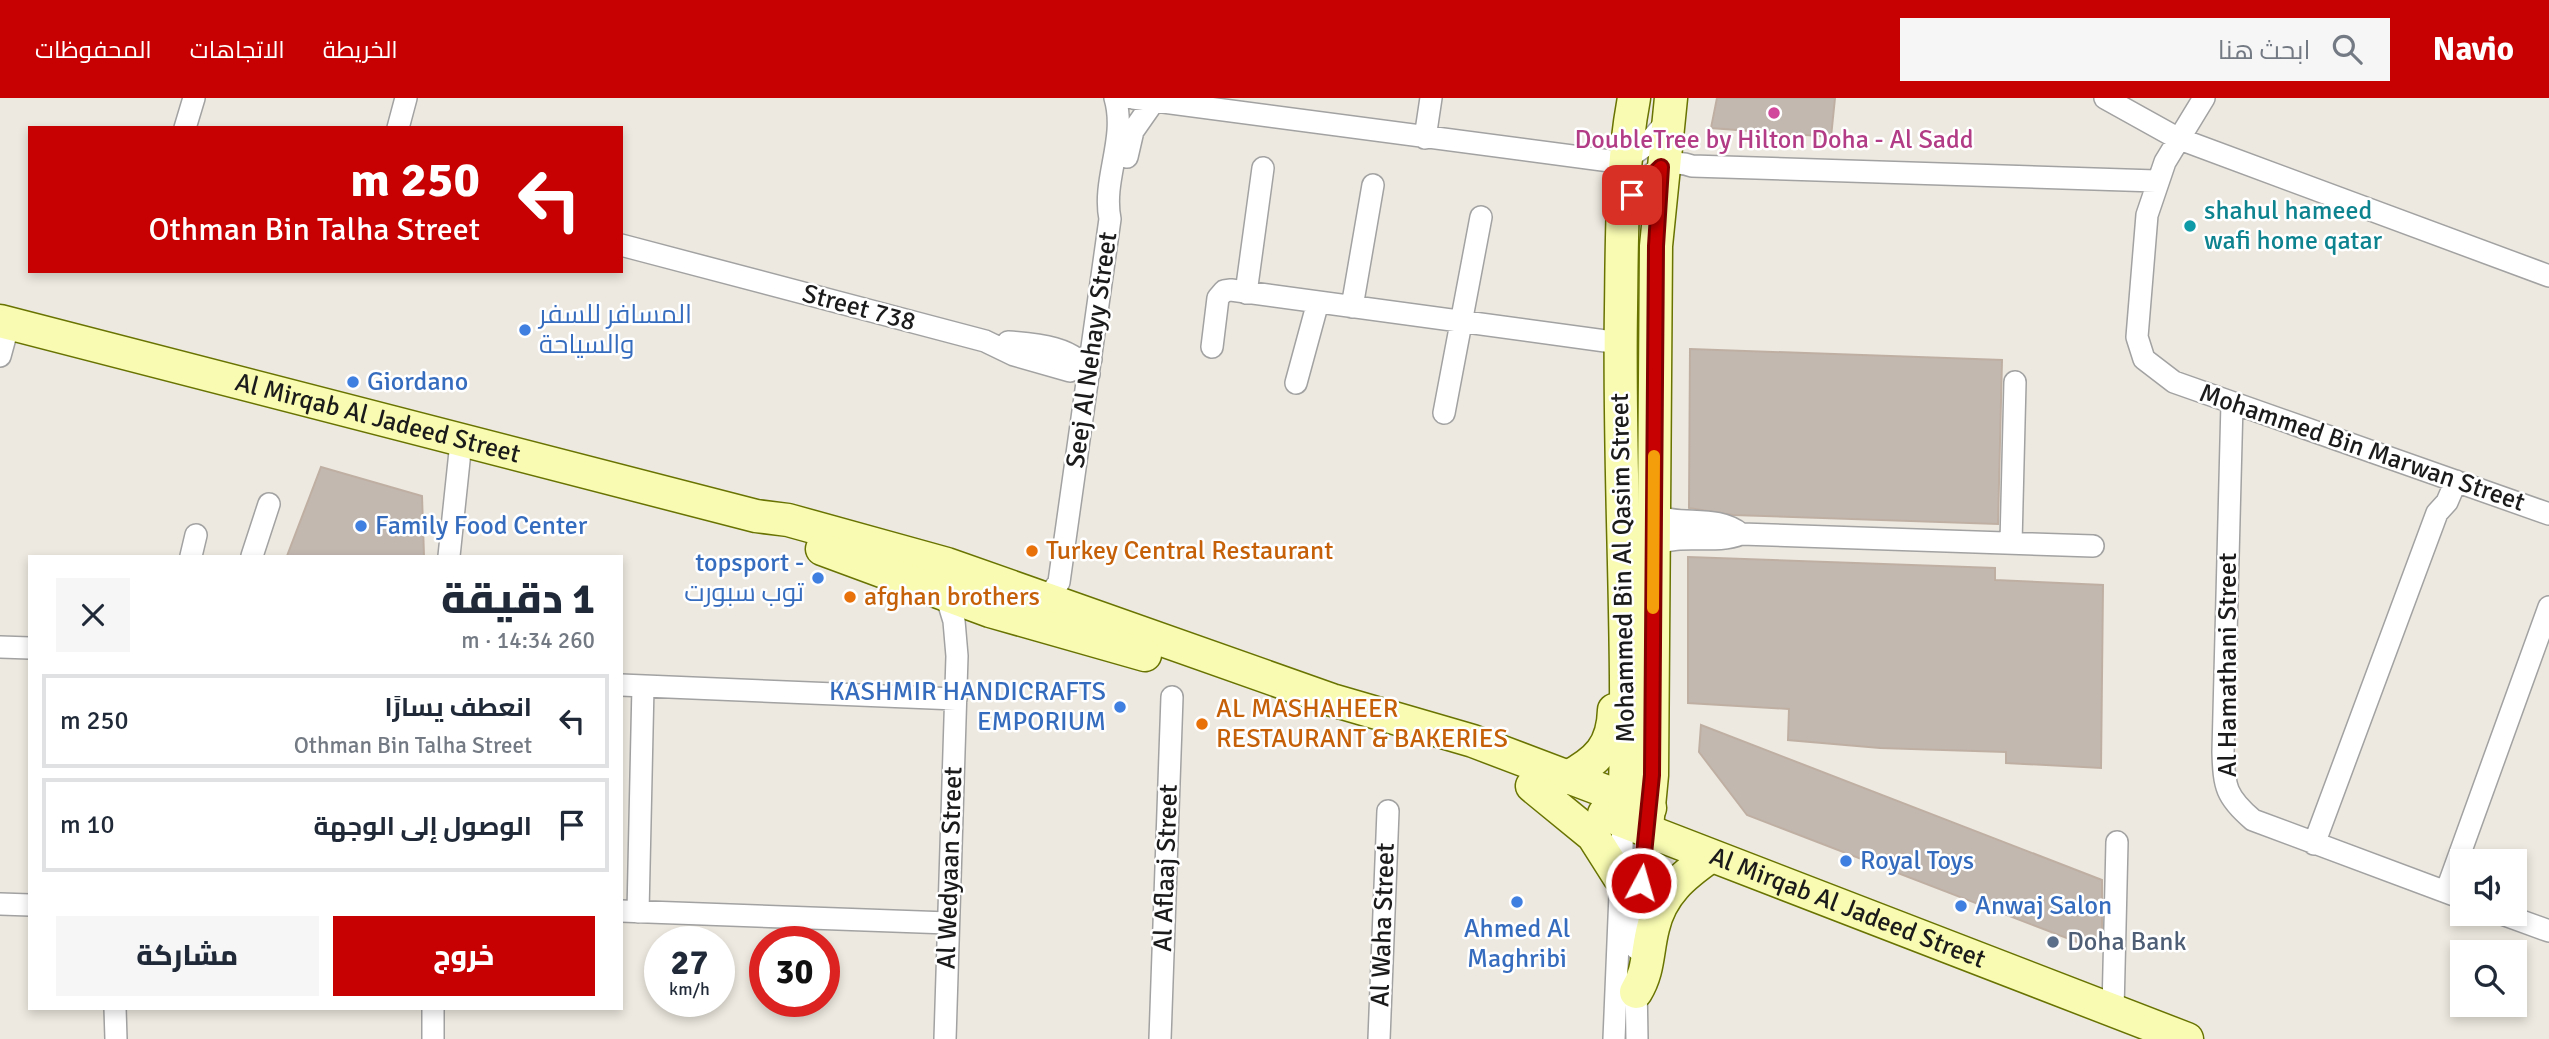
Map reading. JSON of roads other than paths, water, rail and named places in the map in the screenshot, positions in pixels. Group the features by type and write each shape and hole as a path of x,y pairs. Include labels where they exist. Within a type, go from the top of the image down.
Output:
{"street":[{"path":"186,126 194,98"},
{"path":"399,126 406,98"},
{"name":"Seej Al Nehayy Street","path":"1048,598 1059,582 1110,219 1108,203 1119,130 1115,98"},
{"path":"1425,138 1431,98"},
{"path":"2105,98 2177,138 2549,276"},
{"name":"Mohammed Bin Marwan Street","path":"2204,98 2177,138 2156,181 2147,215 2137,337 2144,359 2174,382 2549,514"},
{"path":"1110,219 1117,206 1133,131 1144,100 1425,138 1610,159 1654,138 1668,110"},
{"name":"Mohammed Bin Al Qasim Street","path":"1614,1039 1619,877 1636,815 1654,530 1671,175 1668,110"},
{"name":"Mohammed Bin Al Qasim Street","path":"1632,113 1610,159 1624,205 1620,343 1626,634 1636,815 1637,1039"},
{"path":"1246,293 1263,168"},
{"path":"1624,205 1641,184 1671,175 2156,181"},
{"path":"1352,307 1373,185"},
{"path":"1444,413 1481,217"},
{"name":"Street 738","path":"623,246 985,341 1032,345 1073,355 1088,366"},
{"path":"1212,347 1221,294 1231,290 1620,343"},
{"path":"1296,383 1318,302"},
{"path":"0,356 4,322"},
{"name":"Al Mirqab Al Jadeed Street","path":"4,322 461,442 757,516 788,520 947,564 1332,700 1473,741 1566,778 1711,856 2187,1039"},
{"path":"2011,543 2015,382"},
{"name":"Al Hamathani Street","path":"2232,403 2224,782 2232,803 2253,820 2450,894"},
{"path":"449,555 461,442"},
{"path":"2314,844 2437,513 2447,502 2450,479"},
{"path":"252,555 269,504"},
{"name":"Al Mirqab Al Jadeed Street","path":"757,516 820,548 990,611 1099,640 1366,732 1449,754 1532,786 1636,815"},
{"path":"1654,530 1674,538 1722,538 1741,534 2093,546"},
{"path":"191,555 196,535"},
{"path":"898,577 928,576 1017,602 1048,598"},
{"name":"Al Wedyaan Street","path":"944,1039 957,656 954,621 946,595"},
{"path":"2469,849 2549,607"},
{"name":"Al Wedyaan Street","path":"957,656 967,631 990,611"},
{"path":"1566,778 1597,760 1610,741 1614,719 1615,659 1626,634"},
{"path":"0,647 28,648"},
{"path":"948,923 630,912 632,686 956,699"},
{"name":"Al Aflaaj Street","path":"1160,1039 1172,697"},
{"path":"1532,786 1593,836 1619,877"},
{"name":"Al Waha Street","path":"1379,1039 1388,811"},
{"path":"2113,1010 2117,842"},
{"path":"1636,992 1646,974 1653,928 1662,903 1681,878 1711,856"},
{"path":"0,904 28,905"},
{"path":"2527,923 2549,931"},
{"path":"116,1010 116,1039"},
{"path":"433,1010 433,1039"}],"place":[{"name":"DoubleTree by Hilton Doha - Al Sadd","path":"1774,113"},
{"name":"shahul hameed wafi home qatar","path":"2190,226"},
{"name":"المسافر للسفر والسياحة","path":"525,330"},
{"name":"Giordano","path":"353,382"},
{"name":"Family Food Center","path":"361,526"},
{"name":"Turkey Central Restaurant","path":"1032,551"},
{"name":"topsport - توب سبورت","path":"818,578"},
{"name":"afghan brothers","path":"850,597"},
{"name":"KASHMIR HANDICRAFTS EMPORIUM","path":"1120,707"},
{"name":"AL MASHAHEER RESTAURANT & BAKERIES","path":"1202,724"},
{"name":"Royal Toys","path":"1846,861"},
{"name":"Ahmed Al Maghribi","path":"1517,902"},
{"name":"Anwaj Salon","path":"1961,906"},
{"name":"Doha Bank","path":"2053,942"}]}
